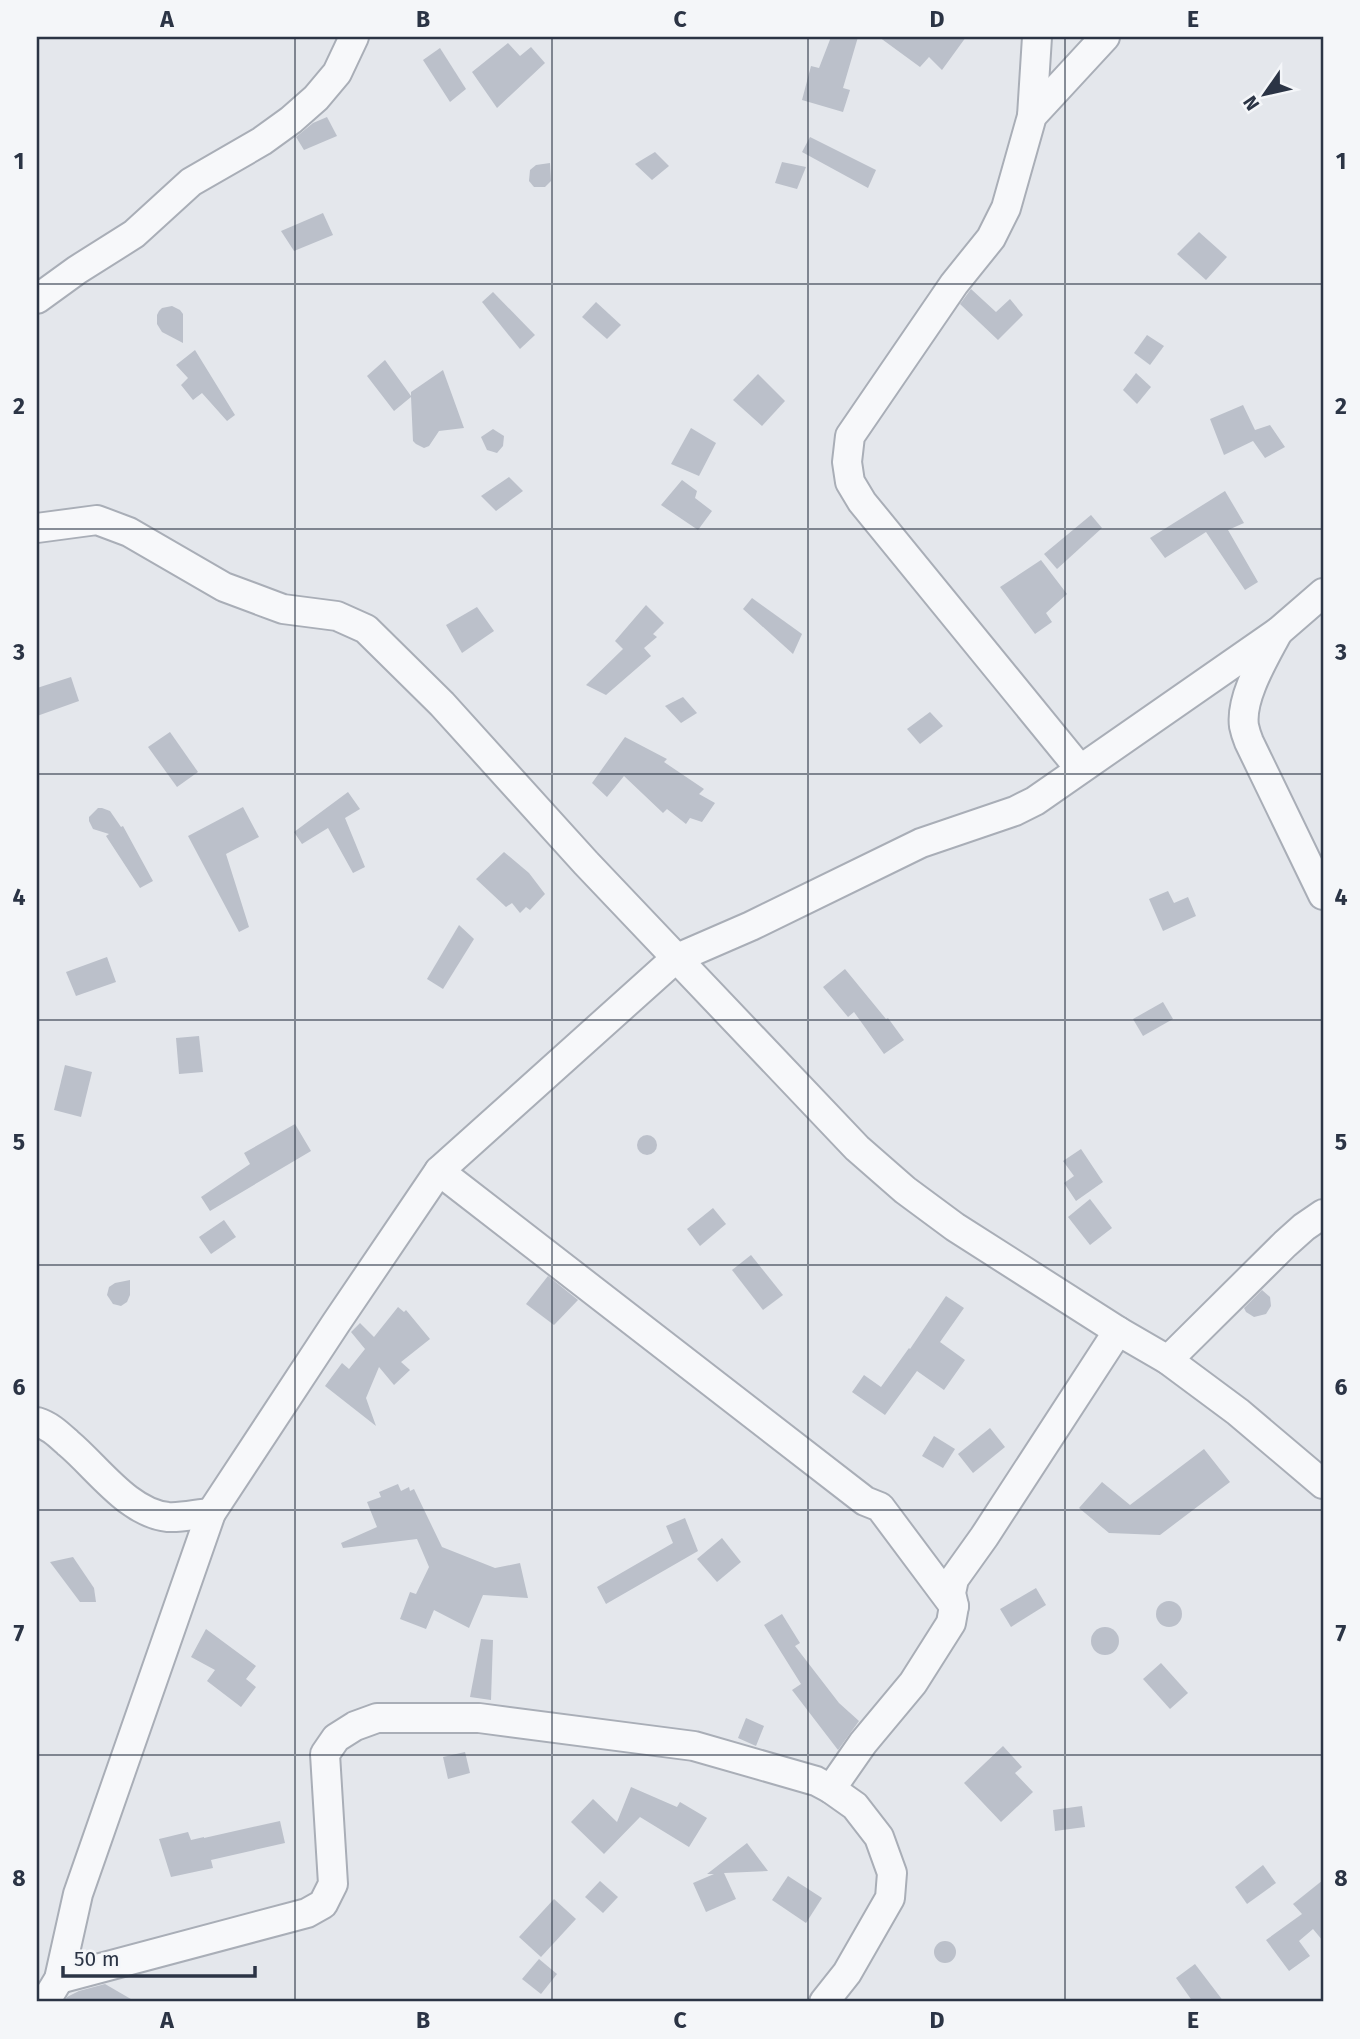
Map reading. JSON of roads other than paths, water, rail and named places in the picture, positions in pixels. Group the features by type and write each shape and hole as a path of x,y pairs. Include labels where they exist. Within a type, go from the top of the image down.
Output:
{"street":[{"path":"37,299 134,234 191,183 262,141 291,120 316,98 337,73 354,37"},
{"path":"1037,37 1032,116 1006,208 990,238 954,284 850,436 847,463 850,482 862,502 1080,769"},
{"path":"1032,116 1105,37"},
{"path":"37,528 97,520 129,532 224,587 283,609 337,616 366,629 442,704 674,959 857,1148 905,1190 955,1227 1168,1360 1238,1412 1323,1484"},
{"path":"52,1990 78,1894 211,1513 335,1323 439,1171 674,959 751,926 921,844 1015,811 1054,790 1080,769 1278,632 1323,593"},
{"path":"1278,632 1261,664 1247,700 1244,724 1249,742 1323,895"},
{"path":"439,1171 865,1500 880,1507 954,1606"},
{"path":"1168,1360 1285,1244 1323,1214"},
{"path":"831,1788 863,1743 913,1683 951,1623 954,1579 1118,1331"},
{"path":"37,1422 47,1425 78,1451 122,1496 155,1514 169,1517 211,1513"},
{"path":"52,1990 307,1913 323,1904 332,1884 325,1754 335,1738 377,1717 479,1718 694,1746 816,1781 831,1788 855,1806 879,1837 892,1873 890,1898 848,1973 824,2002"}]}
